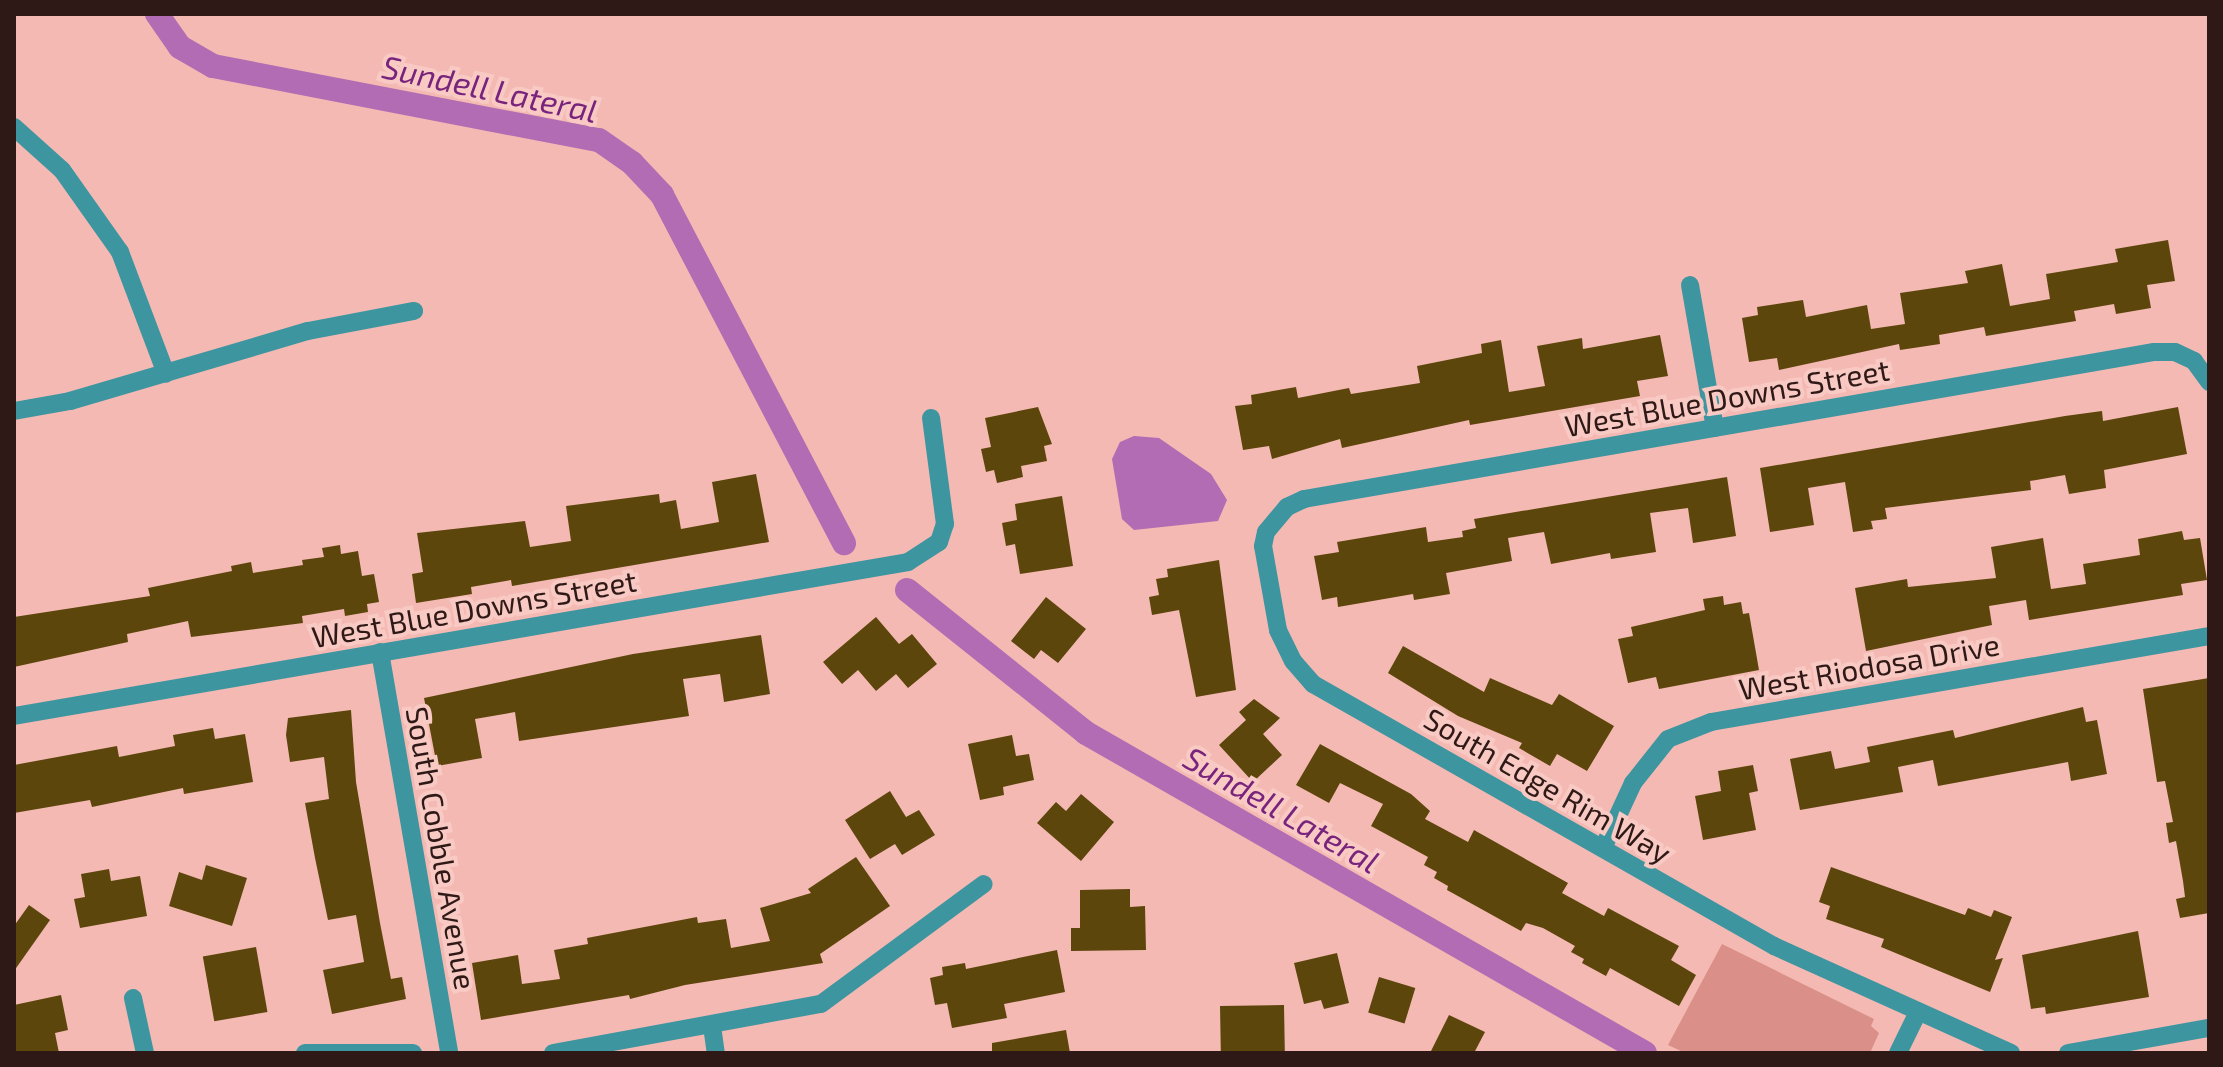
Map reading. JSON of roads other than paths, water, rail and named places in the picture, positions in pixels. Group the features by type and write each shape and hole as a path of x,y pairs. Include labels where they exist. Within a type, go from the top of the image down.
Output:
{"street":[{"path":"14,127 62,170 120,252 138,288 166,374"},
{"path":"1690,285 1715,428"},
{"path":"14,411 166,374 308,331 414,311"},
{"name":"West Blue Downs Street","path":"1274,519 1304,499 2154,352 2175,352 2194,361 2209,382"},
{"name":"West Blue Downs Street","path":"14,716 908,562 939,542 946,505 931,418"},
{"name":"South Edge Rim Way","path":"1274,519 1263,546 1278,630 1293,661 1313,684 1774,946 2011,1053"},
{"name":"West Riodosa Drive","path":"1603,848 1633,783 1668,739 1711,722 2209,636"},
{"name":"South Cobble Avenue","path":"380,652 449,1053"},
{"path":"553,1053 821,1004 984,884"},
{"path":"133,998 145,1053"},
{"path":"1898,1053 1918,1012"},
{"path":"712,1026 716,1053"},
{"path":"2068,1053 2209,1028"},
{"path":"305,1053 413,1053"}],"waterway":[{"name":"Sundell Lateral","path":"157,14 180,47 213,66 599,140 632,163 662,195 844,543"},
{"name":"Sundell Lateral","path":"907,590 1086,733 1645,1053"}]}
